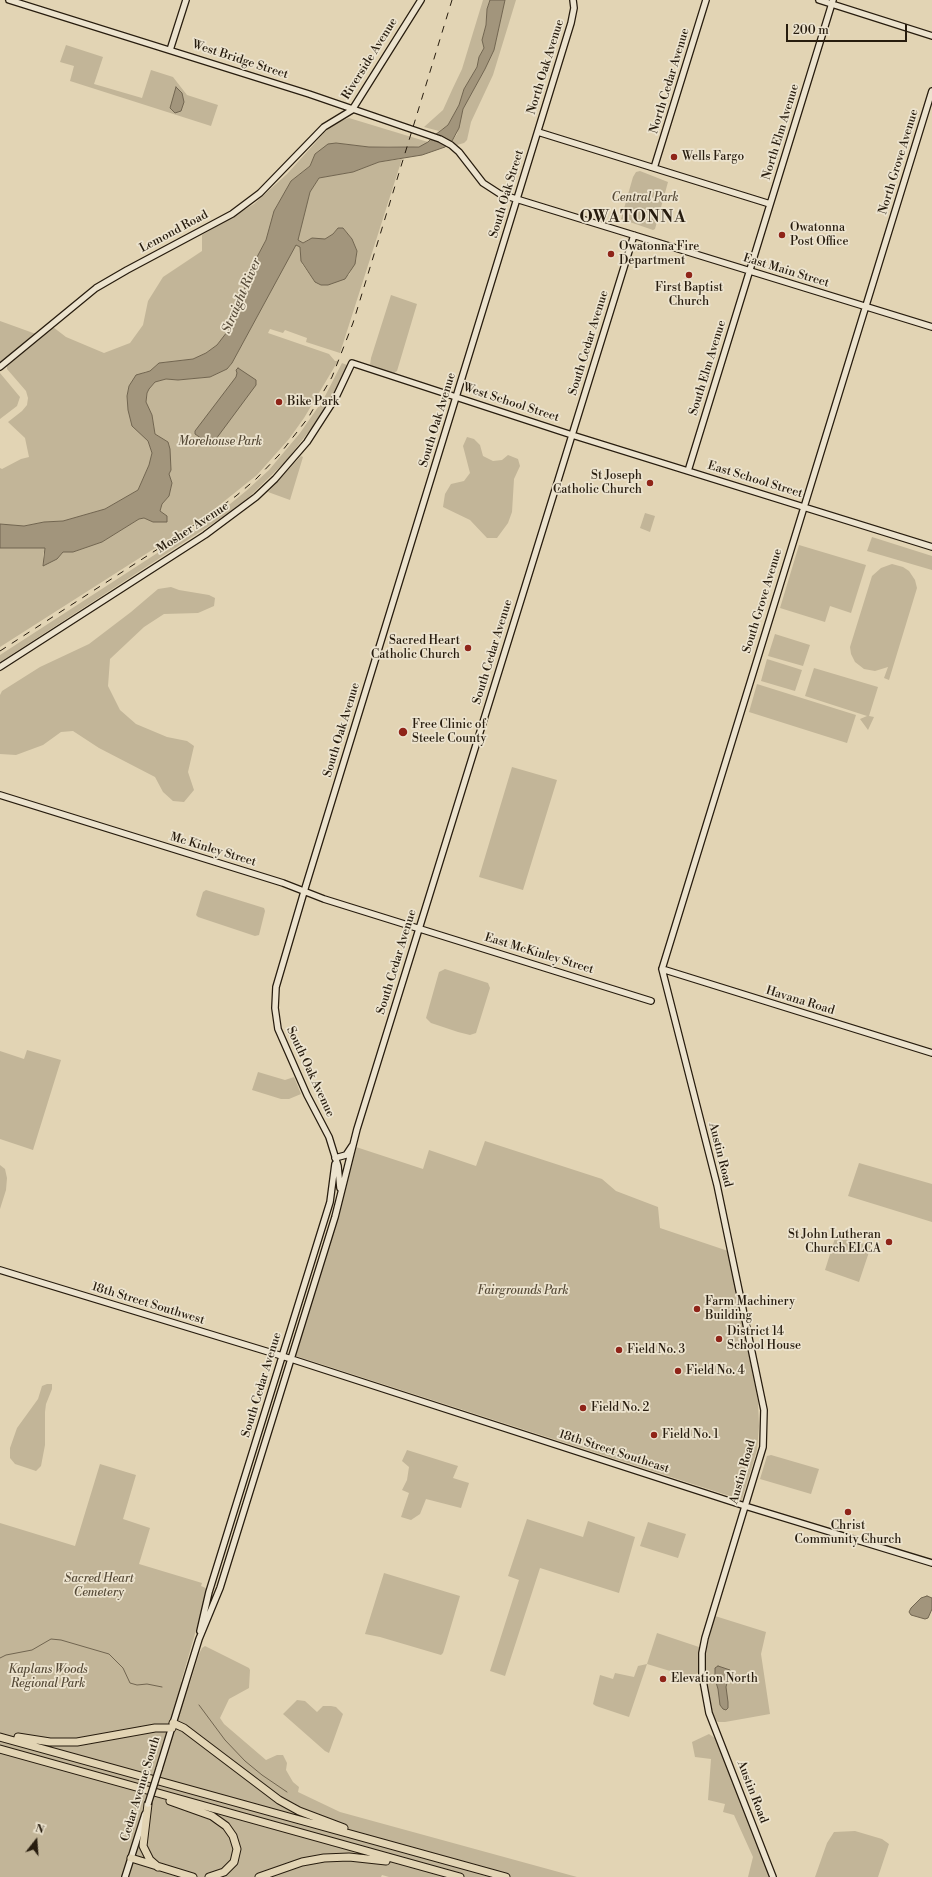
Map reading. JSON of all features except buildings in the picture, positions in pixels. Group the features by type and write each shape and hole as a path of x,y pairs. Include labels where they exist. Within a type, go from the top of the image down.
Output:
{"highway":[{"path":"0,1733 37,1741 64,1743 91,1740 172,1725 184,1728 266,1791 289,1806 314,1817 404,1849"},
{"path":"0,1737 506,1877"},
{"path":"0,1749 460,1877"},
{"path":"108,1779 206,1813 226,1826 236,1841 236,1859 224,1872 210,1877"},
{"path":"148,1804 143,1846 150,1860 158,1867"},
{"path":"259,1877 307,1861 349,1857 380,1859 460,1877"},
{"path":"131,1860 193,1877"},
{"path":"131,1860 178,1877"}],"street":[{"name":"West Bridge Street","path":"9,0 170,50 444,141 459,152 488,187 500,194 517,199"},
{"path":"170,50 186,0"},
{"name":"Riverside Avenue","path":"352,110 421,0"},
{"name":"North Oak Avenue","path":"538,132 574,8 573,0"},
{"name":"North Cedar Avenue","path":"654,168 706,0"},
{"path":"819,0 832,2 931,34"},
{"name":"North Elm Avenue","path":"750,271 832,2"},
{"name":"North Grove Avenue","path":"886,240 932,91"},
{"name":"Lemond Road","path":"0,367 96,288 198,233 244,206 274,181 324,127 352,110"},
{"path":"538,132 770,204"},
{"name":"South Oak Street","path":"498,263 538,132"},
{"name":"East Main Street","path":"517,199 932,327"},
{"name":"South Cedar Avenue","path":"172,1725 199,1639 220,1588 339,1200 353,1145 419,928 634,235"},
{"name":"South Grove Avenue","path":"662,969 886,240"},
{"name":"South Oak Avenue","path":"339,1200 340,1179 329,1137 282,1040 276,1016 275,998 278,976 498,263"},
{"name":"South Elm Avenue","path":"688,471 750,271"},
{"name":"West School Street","path":"352,363 572,435"},
{"name":"Mosher Avenue","path":"0,667 198,539 256,497 275,479 307,442 336,397 352,363"},
{"name":"East School Street","path":"572,435 932,547"},
{"name":"Mc Kinley Street","path":"0,795 419,928"},
{"name":"East McKinley Street","path":"419,928 651,1001"},
{"name":"Havana Road","path":"662,969 932,1053"},
{"name":"Austin Road","path":"662,969 717,1185 764,1410 765,1430 763,1447 705,1638 702,1653 702,1675 709,1713 773,1877"},
{"path":"335,1158 346,1155 353,1145"},
{"name":"South Cedar Avenue","path":"199,1639 209,1592 330,1202 335,1158"},
{"name":"18th Street Southwest","path":"0,1270 290,1358"},
{"name":"18th Street Southeast","path":"290,1358 745,1506 932,1563"},
{"name":"Cedar Avenue South","path":"125,1877 172,1725"}],"green space":[{"path":"483,0 490,0 482,40 484,48 479,57 477,67 464,89 459,105 448,125 439,131 424,127 443,110 462,69"},
{"path":"505,0 516,0 493,75 471,122 467,140 464,143 457,145 452,141 457,134 463,109 494,50"},
{"path":"66,45 103,57 94,84 142,98 151,70 173,77 187,95 218,105 211,126 70,81 74,66 60,62"},
{"path":"349,118 428,142 423,146 412,147 369,147 336,143 315,154 310,166 291,181 282,199 277,205 266,240 257,257 227,332 223,338 217,345 206,353 193,359 159,363 150,371 144,372 129,386 127,396 128,410 148,441 152,453 149,465 138,490 105,509 63,521 44,522 24,526 0,524 0,468 2,469 21,459 29,457 25,438 8,422 27,405 28,398 26,391 7,369 7,366 53,327 66,337 104,353 130,343 143,325 148,301 163,277 202,251 202,235 254,204 287,174 325,132 335,123"},
{"name":"Morehouse Park","path":"402,159 340,353 306,342 307,338 285,330 283,333 270,329 268,333 329,354 335,361 338,361 304,418 289,439 257,475 207,515 0,647 0,548 45,548 43,565 57,559 63,552 73,552 102,542 139,519 144,518 153,522 166,516 160,511 162,504 169,496 172,483 169,474 171,470 168,442 155,434 152,415 146,402 149,389 155,382 166,379 178,380 210,377 227,369 232,363 296,244 300,247 302,264 315,282 349,275 356,260 357,251 352,239 343,228 338,228 333,234 325,239 309,239 303,243 298,240 310,192 319,178 353,172 379,162"},
{"name":"Central Park","path":"640,171 668,182 655,229 653,230 621,219 633,177 636,172"},
{"path":"391,295 417,304 397,371 394,373 370,365"},
{"path":"0,321 36,334 0,364"},
{"path":"342,363 347,365 347,369 320,417 286,461 249,497 223,517 0,662 0,655 219,513 246,491 269,470 300,433 323,400"},
{"path":"0,373 20,397 17,406 0,419"},
{"path":"467,437 474,439 480,445 483,456 493,461 502,460 508,455 518,459 520,466 514,479 512,512 508,523 497,538 487,538 470,520 443,507 445,494 451,484 464,481 470,473 463,446"},
{"path":"301,456 303,457 290,500 268,492"},
{"path":"645,513 655,516 650,532 640,528"},
{"path":"872,537 932,556 932,570 867,551"},
{"path":"799,545 866,565 851,613 830,606 825,622 780,608"},
{"path":"892,564 903,567 909,571 915,580 917,588 889,680 884,678 888,667 875,671 864,669 855,662 851,654 850,647 872,576 881,568"},
{"path":"171,587 179,590 209,595 215,598 214,606 198,613 164,614 144,627 110,659 108,686 120,710 136,724 167,737 187,741 194,746 188,772 194,790 184,802 173,801 163,792 155,777 99,748 73,731 61,732 43,745 16,755 0,754 0,695 2,691 40,667 89,644 158,589"},
{"path":"775,634 810,645 803,666 768,656"},
{"path":"767,659 802,670 795,691 761,681"},
{"path":"814,668 878,687 869,716 874,717 868,730 860,719 867,716 805,696"},
{"path":"757,684 856,715 847,743 749,712"},
{"path":"512,767 557,780 523,890 479,877"},
{"path":"206,890 264,908 265,911 259,935 255,936 198,917 196,915 203,892"},
{"path":"445,969 488,983 490,988 476,1033 470,1035 458,1032 431,1023 426,1018 439,972"},
{"path":"27,1050 61,1060 33,1150 0,1139 0,1051 24,1059"},
{"path":"258,1072 285,1080 294,1077 301,1094 289,1099 281,1099 252,1090"},
{"name":"Fairgrounds Park","path":"485,1141 602,1179 616,1191 658,1207 660,1228 728,1251 758,1401 759,1426 757,1450 742,1500 296,1356 295,1352 356,1147 423,1169 429,1150 476,1166"},
{"path":"859,1163 932,1184 932,1222 848,1196"},
{"path":"0,1165 5,1169 7,1178 6,1190 0,1209"},
{"path":"836,1235 871,1246 859,1282 825,1270"},
{"path":"52,1384 52,1389 46,1404 45,1412 45,1445 41,1466 36,1471 15,1464 10,1458 10,1448 17,1428 38,1399 42,1386"},
{"path":"407,1450 458,1466 453,1478 469,1483 461,1508 426,1499 420,1514 411,1520 401,1517 409,1493 402,1490 407,1480 409,1467 402,1461"},
{"path":"771,1455 819,1469 811,1494 760,1479 767,1456"},
{"path":"100,1464 136,1475 123,1519 150,1528 139,1564 202,1583 201,1586 208,1589 181,1682 189,1686 199,1654 205,1646 249,1668 249,1688 229,1699 220,1718 224,1724 266,1760 277,1755 283,1755 287,1763 286,1770 293,1782 299,1787 298,1792 340,1812 577,1877 389,1877 382,1875 381,1877 0,1877 0,1523 75,1546"},
{"path":"527,1519 583,1537 588,1521 635,1537 619,1593 540,1568 505,1676 490,1671 519,1580 508,1576"},
{"path":"648,1522 686,1534 678,1558 640,1546"},
{"path":"384,1573 460,1596 443,1653 441,1655 365,1634"},
{"path":"715,1616 766,1632 761,1654 770,1714 725,1722 718,1722 715,1719 706,1690 704,1666"},
{"path":"657,1633 699,1647 698,1673 690,1677 647,1664"},
{"path":"647,1664 629,1717 593,1704 600,1675 613,1679 615,1673 634,1677 638,1666"},
{"path":"297,1700 305,1701 317,1712 323,1706 331,1706 336,1707 343,1714 329,1753 283,1714"},
{"path":"709,1734 715,1738 770,1877 748,1877 753,1857 734,1815 723,1812 725,1804 708,1800 711,1759 695,1757 692,1742"},
{"path":"855,1831 882,1839 889,1844 878,1877 815,1877 827,1843 834,1832"}],"water":[{"name":"Straight River","path":"490,0 505,0 494,50 463,109 459,128 452,141 445,147 422,155 379,162 353,172 319,178 310,192 298,240 303,243 312,238 325,239 333,234 338,228 343,228 352,239 357,251 355,264 345,279 328,285 321,285 315,282 301,261 300,247 296,245 232,363 227,369 210,377 178,380 166,379 155,382 149,389 146,402 152,415 155,434 168,442 170,449 171,470 169,474 172,483 169,496 162,504 160,511 167,516 167,522 153,522 144,518 139,519 102,542 73,552 63,552 57,559 43,566 45,548 0,548 0,524 24,526 44,522 63,521 105,509 138,490 149,465 152,453 148,441 132,426 128,410 127,396 129,386 136,375 150,371 159,363 193,359 206,353 217,345 227,332 257,257 266,240 274,211 291,181 310,166 315,154 328,144 336,143 369,147 419,147 428,142 448,125 459,105 464,89 477,67 479,57 484,48 482,40"},
{"path":"176,87 182,93 184,102 181,111 175,113 170,108"},
{"path":"238,368 256,380 256,385 213,443 208,443 195,434 195,431 236,377 236,370"},
{"path":"927,1596 932,1598 932,1609 928,1618 925,1619 911,1615 909,1612 911,1608 921,1598"},
{"path":"718,1666 730,1670 726,1687 728,1708 726,1710 720,1705 715,1679 715,1668"}],"waterway":[{"path":"0,1658 6,1655 32,1650 51,1639 61,1640 109,1654 123,1668 130,1683 162,1687"},
{"path":"199,1705 225,1740 245,1761 287,1792"}],"railway":[{"path":"0,651 181,534 236,496 256,479 279,455 308,418 332,377 353,323 452,0"}],"place":[{"name":"Wells Fargo","path":"674,157"},
{"name":"Owatonna Post Office","path":"782,235"},
{"name":"Owatonna Fire Department","path":"611,254"},
{"name":"First Baptist Church","path":"689,275"},
{"name":"Bike Park","path":"279,402"},
{"name":"St Joseph Catholic Church","path":"650,483"},
{"name":"Sacred Heart Catholic Church","path":"468,648"},
{"name":"Free Clinic of Steele County","path":"403,732"},
{"name":"St John Lutheran Church ELCA","path":"889,1242"},
{"name":"Farm Machinery Building","path":"697,1309"},
{"name":"District 14 School House","path":"719,1339"},
{"name":"Field No. 3","path":"619,1350"},
{"name":"Field No. 4","path":"678,1371"},
{"name":"Field No. 2","path":"583,1408"},
{"name":"Field No. 1","path":"654,1435"},
{"name":"Christ Community Church","path":"848,1512"},
{"name":"Elevation North","path":"663,1679"}],"district":[{"name":"OWATONNA","path":"633,218"}],"park label":[{"name":"Sacred Heart Cemetery","path":"99,1586"},
{"name":"Kaplans Woods Regional Park","path":"48,1677"}]}
